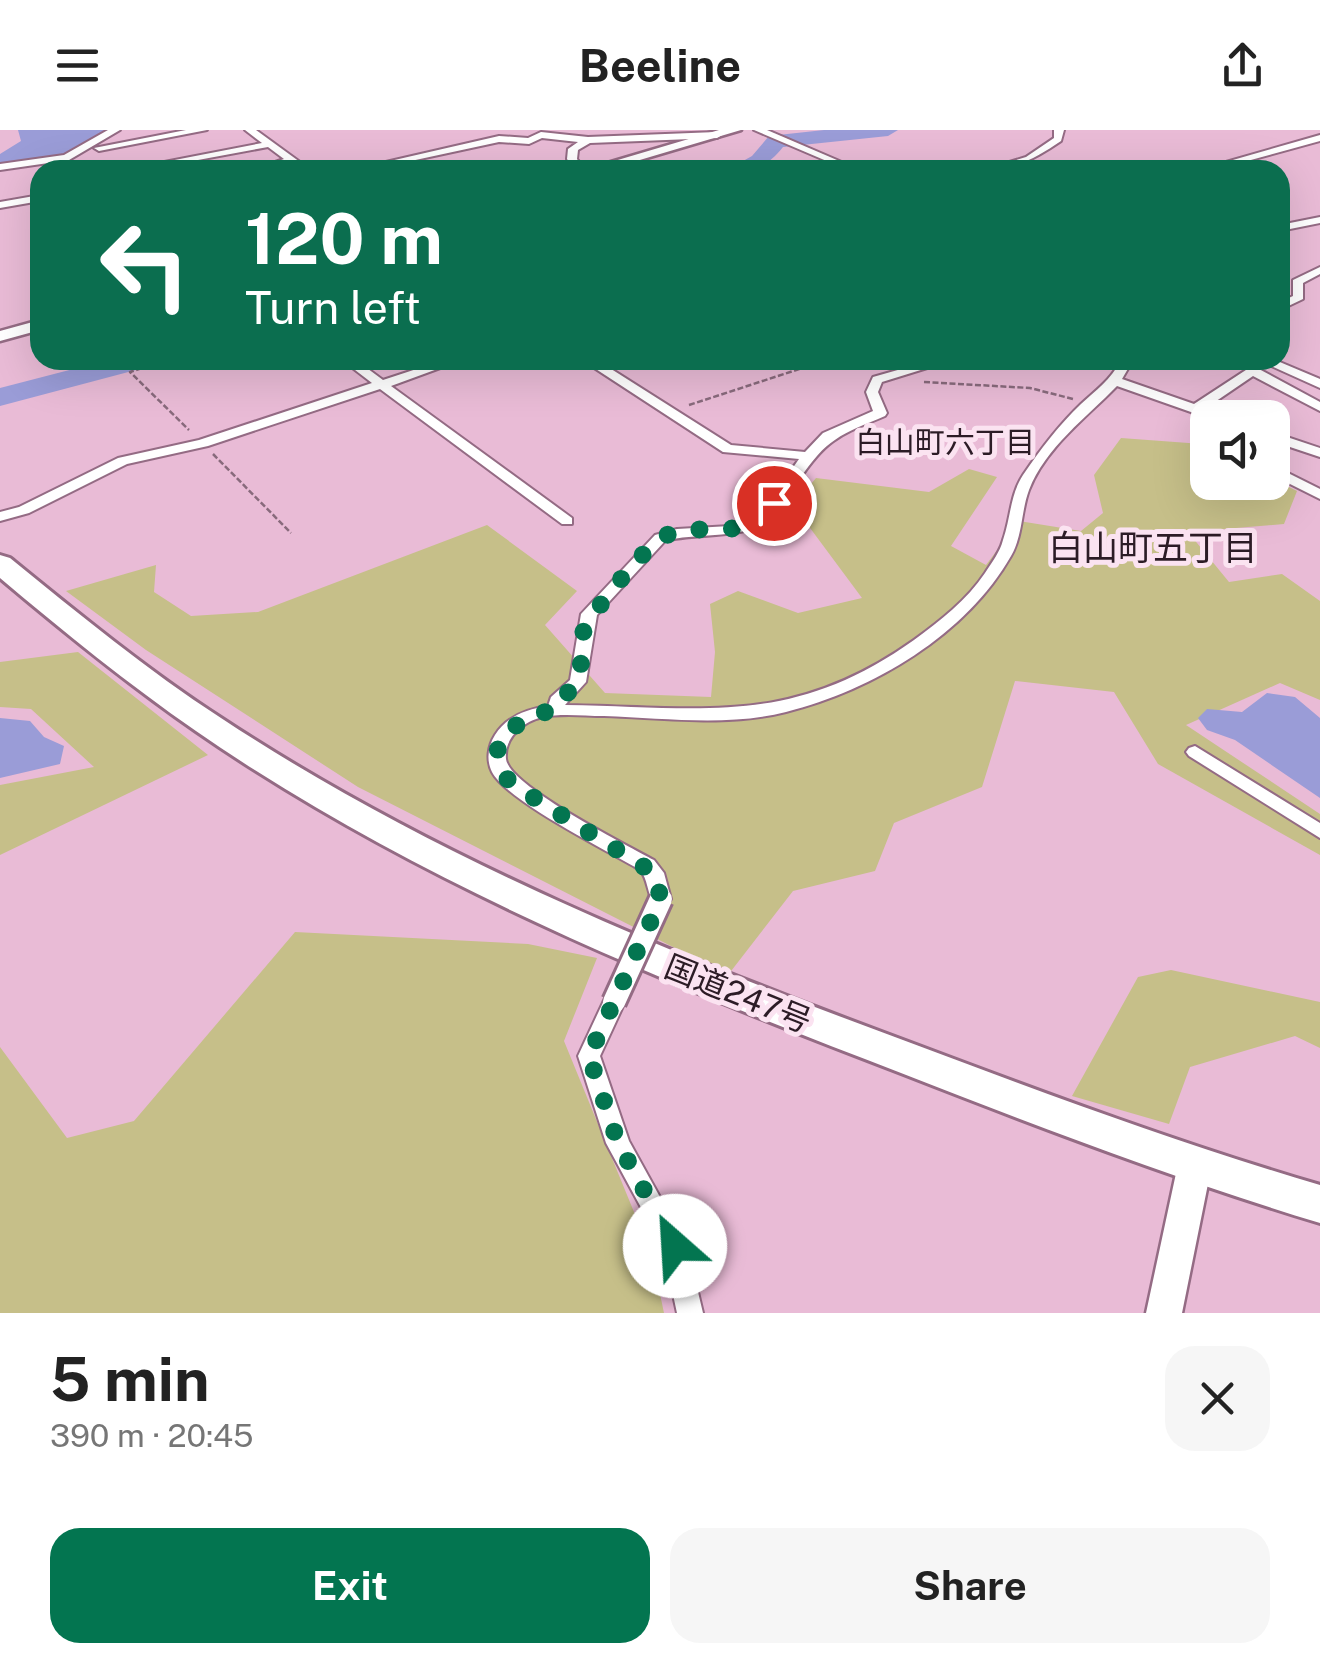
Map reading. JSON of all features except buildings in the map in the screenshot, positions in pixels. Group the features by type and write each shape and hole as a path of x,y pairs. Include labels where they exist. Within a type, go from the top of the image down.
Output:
{"highway":[{"name":"国道247号","path":"0,564 76,630 237,744 485,881 596,937 758,1004 1195,1164 1320,1204"}],"street":[{"path":"95,147 115,130"},
{"path":"54,160 95,147 202,130"},
{"path":"250,130 292,160"},
{"path":"626,160 734,130"},
{"path":"759,130 832,160"},
{"path":"1025,160 1058,140 1060,130"},
{"path":"402,160 499,139 529,141 541,135 588,140 716,135"},
{"path":"1240,160 1320,138"},
{"path":"573,160 573,149 588,140"},
{"path":"180,160 268,144"},
{"path":"95,147 112,160"},
{"path":"0,167 30,164"},
{"path":"0,206 30,200"},
{"path":"1290,226 1320,220"},
{"path":"1290,302 1300,297 1297,282 1320,270"},
{"path":"0,336 30,328"},
{"path":"361,370 567,522"},
{"path":"0,517 123,461 203,443 426,370"},
{"path":"604,370 734,451 808,456"},
{"path":"556,709 558,700 578,682 590,614 660,538 677,533 732,530 766,516 808,456 839,429 880,413 873,387 885,377 911,370"},
{"path":"690,1313 675,1246 618,1143 589,1056 661,899 654,873 647,865 543,806 501,772 497,744 524,718 556,709 679,712 782,708 900,659 941,628 994,573 1008,548 1021,490 1091,404 1118,382 1123,370"},
{"path":"1287,370 1320,384"},
{"path":"1210,400 1253,371 1320,406"},
{"path":"1118,382 1190,407"},
{"path":"1290,444 1320,453"},
{"path":"1290,478 1320,495"},
{"path":"1195,752 1320,832"},
{"path":"1164,1313 1195,1164"}],"path":[{"path":"666,410 796,370"},
{"path":"885,377 1030,388 1091,404"}],"shaded area":[{"path":"1121,438 1190,443 1190,500 1290,500 1290,488 1297,491 1284,524 1188,532 1229,582 1282,574 1320,601 1320,700 1280,683 1186,725 1320,814 1320,855 1158,764 1114,692 1015,681 982,787 894,823 875,871 793,891 728,975 358,787 146,650 66,591 156,565 154,592 191,616 258,612 487,525 577,591 545,625 605,693 711,697 715,652 710,604 738,591 798,613 862,598 793,505 816,478 929,492 969,469 997,477 951,546 986,565 1019,521 1081,531 1103,513 1094,475"},
{"path":"78,652 208,755 0,855 0,785 94,767 31,709 0,707 0,662"},
{"path":"295,932 528,944 597,958 564,1041 652,1256 664,1313 0,1313 0,1047 67,1138 134,1121"},
{"path":"1171,970 1320,1002 1320,1048 1295,1036 1190,1067 1169,1124 1072,1096 1138,977"}],"water":[{"path":"18,130 105,130 56,159 0,165 0,154 21,141"},
{"path":"1267,693 1295,697 1320,718 1320,798 1235,740 1207,730 1198,718 1207,709 1242,712"},
{"path":"0,718 30,721 44,737 64,746 60,764 0,778"}],"waterway":[{"path":"761,160 777,141 888,130"},
{"path":"0,397 103,370"}],"district":[{"name":"白山町六丁目","path":"945,443"},
{"name":"白山町五丁目","path":"1153,548"}],"route":[{"path":"675,1246 618,1143 589,1056 661,899 654,873 647,865 524,794 501,772 497,744 524,718 556,709 558,700 578,682 582,636 590,614 660,538 677,533 732,530 766,516 774,503"}]}
